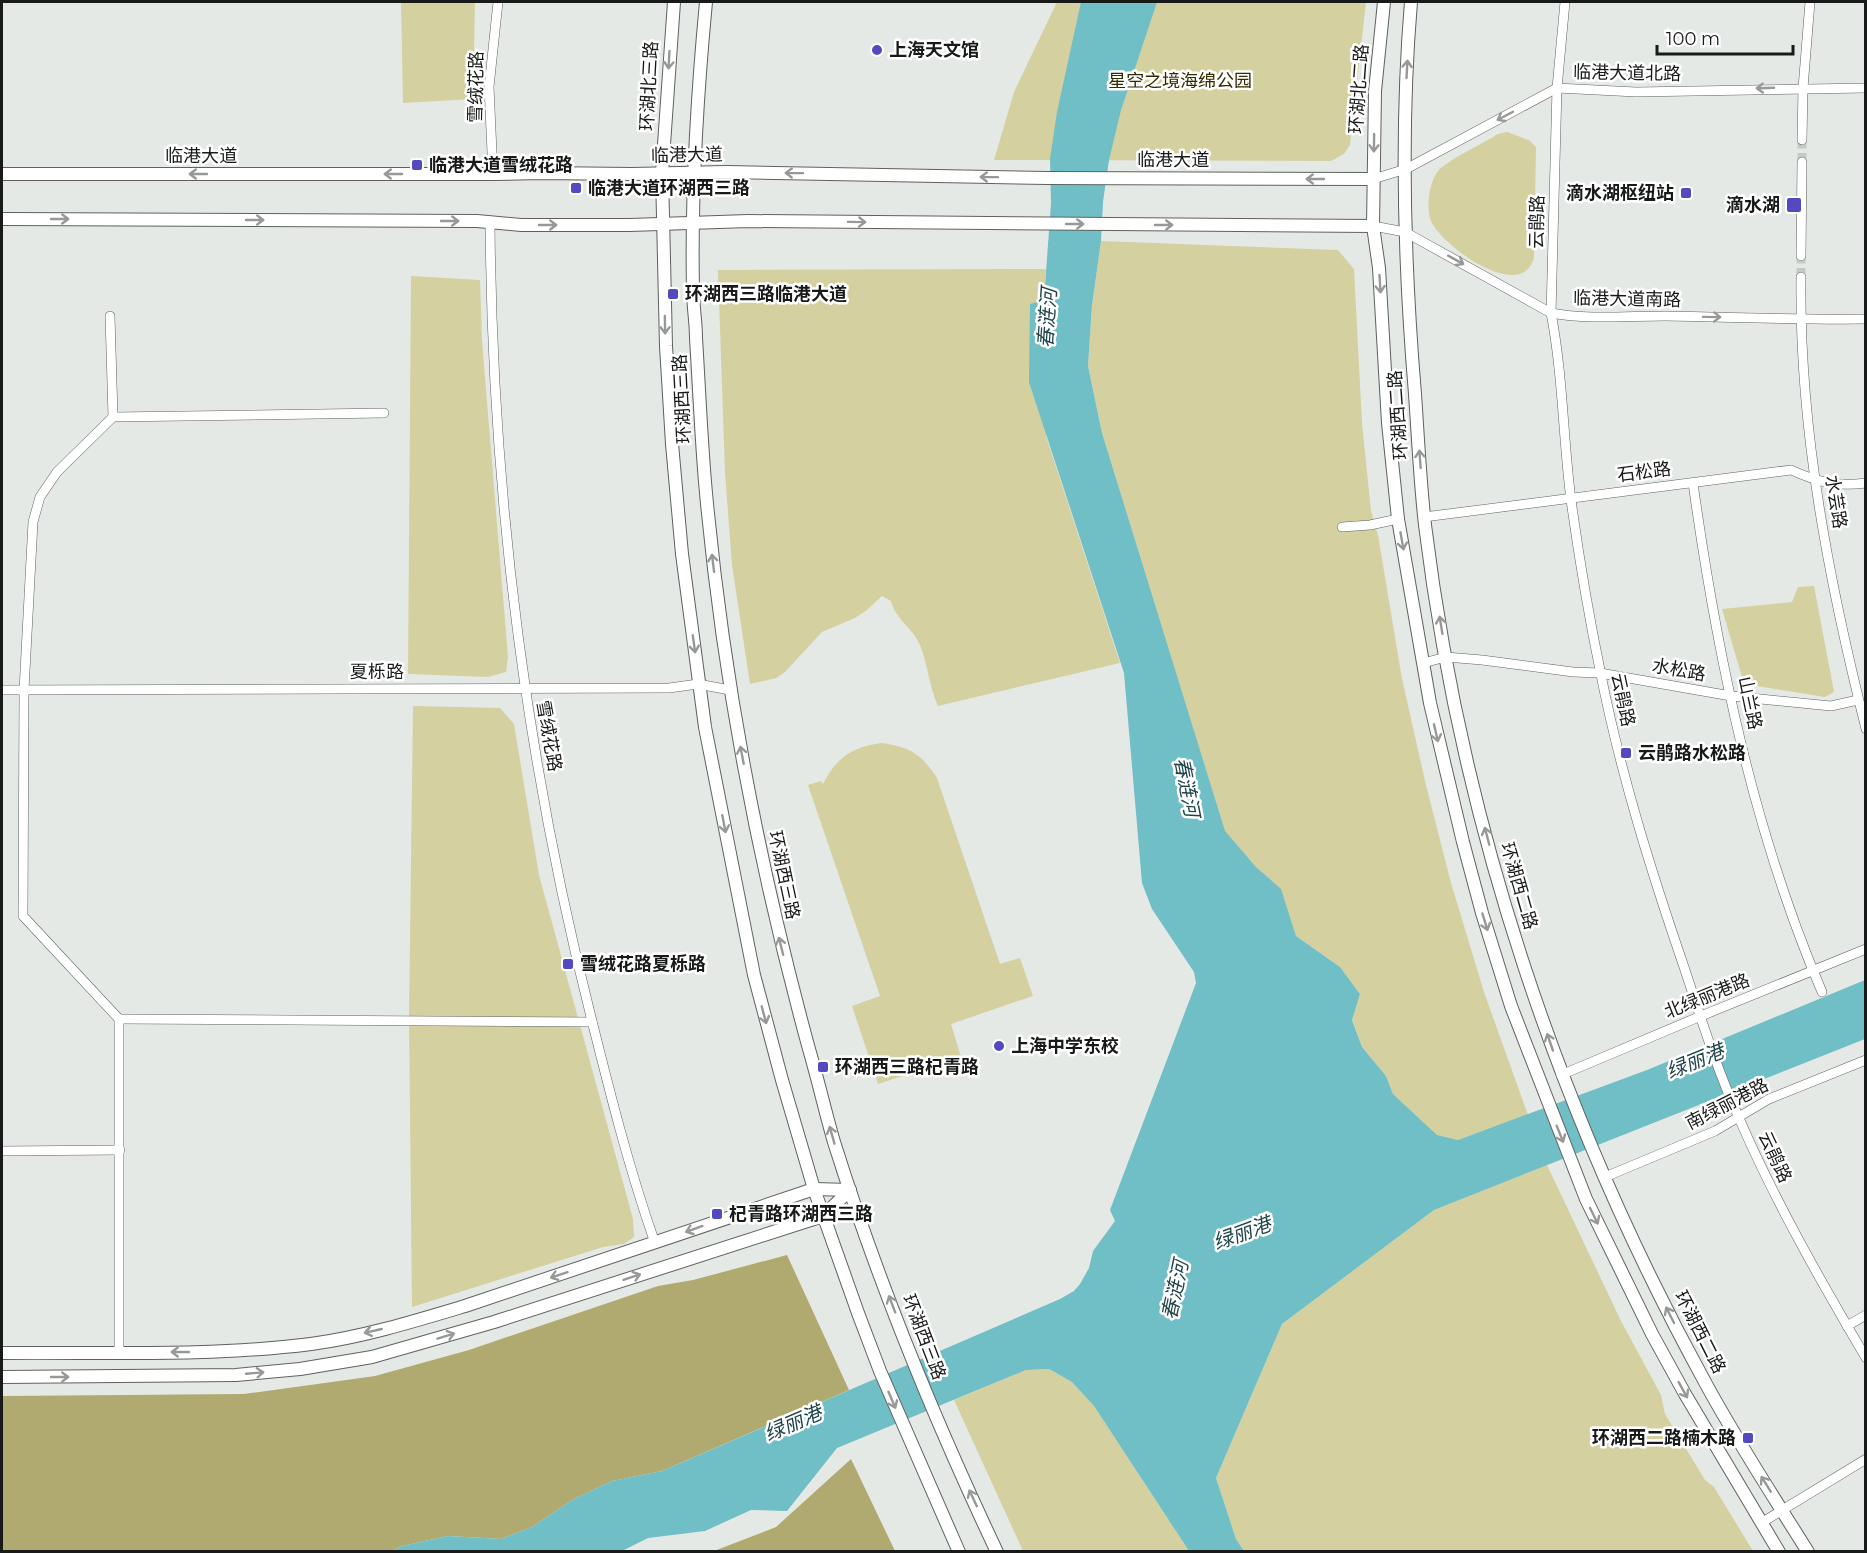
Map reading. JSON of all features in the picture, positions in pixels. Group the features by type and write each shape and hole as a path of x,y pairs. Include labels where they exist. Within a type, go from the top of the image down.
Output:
{"main road":[{"name":"环湖北三路","path":"662,173 674,2"},
{"path":"696,171 706,2"},
{"name":"环湖北二路","path":"1373,179 1375,92 1384,2"},
{"path":"1406,169 1404,128 1411,2"},
{"name":"环湖西二路","path":"1406,169 1405,232 1408,303 1424,517 1446,657 1463,746 1505,906 1561,1075 1645,1266 1706,1384 1808,1551"},
{"name":"临港大道","path":"2,174 493,174 696,171 1048,178 1373,179"},
{"name":"环湖西三路","path":"696,171 692,292 711,554 730,690 760,856 833,1139 850,1190 912,1359 935,1415 998,1551"},
{"name":"环湖西三路","path":"662,173 666,346 681,554 698,684 754,975 782,1080 823,1216 880,1371 959,1551"},
{"name":"环湖西二路","path":"1373,179 1373,226 1379,268 1388,423 1398,519 1443,763 1482,913 1511,1006 1586,1199 1652,1334 1714,1445 1779,1551"},
{"path":"2,219 490,221 521,225 748,221 1373,226"},
{"path":"2,1353 250,1350 312,1344 412,1322 465,1306 814,1189 850,1190"},
{"path":"2,1377 236,1375 300,1369 372,1357 494,1322 823,1216 850,1190"}],"street":[{"name":"雪绒花路","path":"493,174 489,87 498,2"},
{"name":"云鹃路","path":"1565,2 1557,88 1551,313 1557,344 1571,499 1600,674 1618,754 1647,858 1739,1118 1807,1258 1866,1358"},
{"path":"1802,140 1803,88 1810,2"},
{"name":"临港大道北路","path":"1373,179 1406,169 1557,88 1636,92 1866,88"},
{"path":"1801,256 1802,162"},
{"name":"雪绒花路","path":"490,221 498,432 507,540 524,687 557,873 592,1022 612,1106 655,1243"},
{"name":"临港大道南路","path":"1373,226 1405,232 1551,313 1571,317 1866,319"},
{"name":"水芸路","path":"1801,276 1801,320 1815,481 1836,598 1866,729"},
{"path":"110,316 113,417"},
{"path":"119,1352 119,1019 23,916 24,690 33,522 40,497 57,472 113,417 384,413"},
{"name":"石松路","path":"1424,517 1791,470 1815,481 1844,486 1866,483"},
{"name":"山兰路","path":"1693,483 1713,611 1745,758 1765,828 1822,992"},
{"path":"1342,527 1370,525 1398,519"},
{"name":"水松路","path":"1423,663 1446,657 1600,674 1731,696 1831,706 1858,700"},
{"name":"夏栎路","path":"2,690 669,688 698,684 730,690"},
{"name":"北绿丽港路","path":"1561,1075 1866,949"},
{"path":"119,1019 592,1022"},
{"name":"南绿丽港路","path":"1605,1177 1715,1131 1769,1100 1866,1060"},
{"path":"2,1151 120,1150"},
{"path":"1847,1326 1866,1315"},
{"path":"1761,1522 1866,1459"}],"green space":[{"path":"401,2 475,2 473,99 403,103"},
{"name":"星空之境海绵公园","path":"1057,2 1366,2 1350,145 1344,154 1331,161 994,160 1014,92"},
{"path":"1507,132 1529,140 1536,147 1534,258 1526,270 1514,275 1499,273 1483,266 1451,245 1432,223 1429,211 1431,188 1439,170 1498,134"},
{"path":"1101,241 1338,250 1354,269 1362,423 1371,511 1378,535 1402,679 1451,883 1484,992 1528,1115 1458,1140 1437,1135 1393,1094 1386,1076 1362,1047 1352,1019 1360,994 1340,967 1296,936 1280,889 1256,867 1225,832 1102,433 1088,366 1092,305"},
{"path":"1046,269 1044,300 1046,436 1120,663 938,706 917,639 896,613 891,601 882,596 855,618 822,632 785,672 776,678 750,684 732,565 725,473 718,270"},
{"path":"411,276 480,280 482,341 508,657 506,672 488,677 408,674"},
{"path":"1814,586 1834,692 1825,697 1744,684 1722,609 1792,602 1798,587"},
{"path":"413,706 500,708 514,724 539,875 633,1219 634,1237 624,1244 603,1247 412,1307 409,1018"},
{"path":"881,743 899,746 914,753 926,763 937,778 1000,964 1020,958 1033,996 951,1024 961,1057 878,1084 852,1006 880,996 808,785 821,781 823,784 833,767 846,755 862,747"},
{"path":"1547,1165 1621,1321 1661,1395 1665,1414 1705,1480 1714,1487 1753,1551 1244,1551 1236,1539 1216,1478 1282,1324 1434,1210"},
{"path":"1049,1369 1072,1382 1094,1406 1189,1551 1023,1551 954,1400 1026,1370"}],"shaded area":[{"path":"787,1255 849,1390 662,1471 612,1481 574,1499 532,1527 501,1539 448,1536 402,1546 390,1552 2,1551 2,1396 244,1394 375,1376 469,1350 658,1286 693,1280"},
{"path":"851,1459 895,1551 714,1551 776,1527"}],"water":[{"path":"1081,2 1157,2 1121,110 1109,160 1103,202 1088,366 1102,433 1225,831 1256,867 1281,889 1296,936 1340,967 1360,994 1352,1020 1362,1047 1386,1076 1393,1094 1437,1135 1458,1140 1647,1070 1865,980 1865,1039 1434,1210 1282,1324 1216,1478 1236,1539 1244,1551 1189,1551 1094,1406 1072,1382 1049,1369 1026,1370 837,1448 787,1511 751,1510 705,1531 648,1538 622,1551 390,1552 402,1546 448,1536 501,1539 532,1527 574,1499 612,1481 662,1471 1060,1299 1074,1291 1080,1284 1089,1268 1093,1251 1115,1221 1110,1210 1196,983 1194,972 1152,909 1142,883 1124,673 1029,382 1030,304 1044,300 1051,203 1050,159 1057,112"}],"tunnel":[{"path":"1802,140 1802,162"},
{"path":"1801,256 1801,277"}],"place":[{"name":"上海天文馆","path":"877,50"},
{"name":"临港大道雪绒花路","path":"417,165"},
{"name":"临港大道环湖西三路","path":"576,188"},
{"name":"滴水湖枢纽站","path":"1686,193"},
{"name":"滴水湖","path":"1794,205"},
{"name":"环湖西三路临港大道","path":"673,294"},
{"name":"云鹃路水松路","path":"1626,753"},
{"name":"雪绒花路夏栎路","path":"568,964"},
{"name":"上海中学东校","path":"999,1046"},
{"name":"环湖西三路杞青路","path":"823,1067"},
{"name":"杞青路环湖西三路","path":"717,1214"},
{"name":"环湖西二路楠木路","path":"1748,1438"}],"water label":[{"name":"春涟河","path":"1047,318"},
{"name":"春涟河","path":"1187,787"},
{"name":"绿丽港","path":"1695,1061"},
{"name":"绿丽港","path":"1242,1233"},
{"name":"春涟河","path":"1175,1290"},
{"name":"绿丽港","path":"793,1423"}]}
